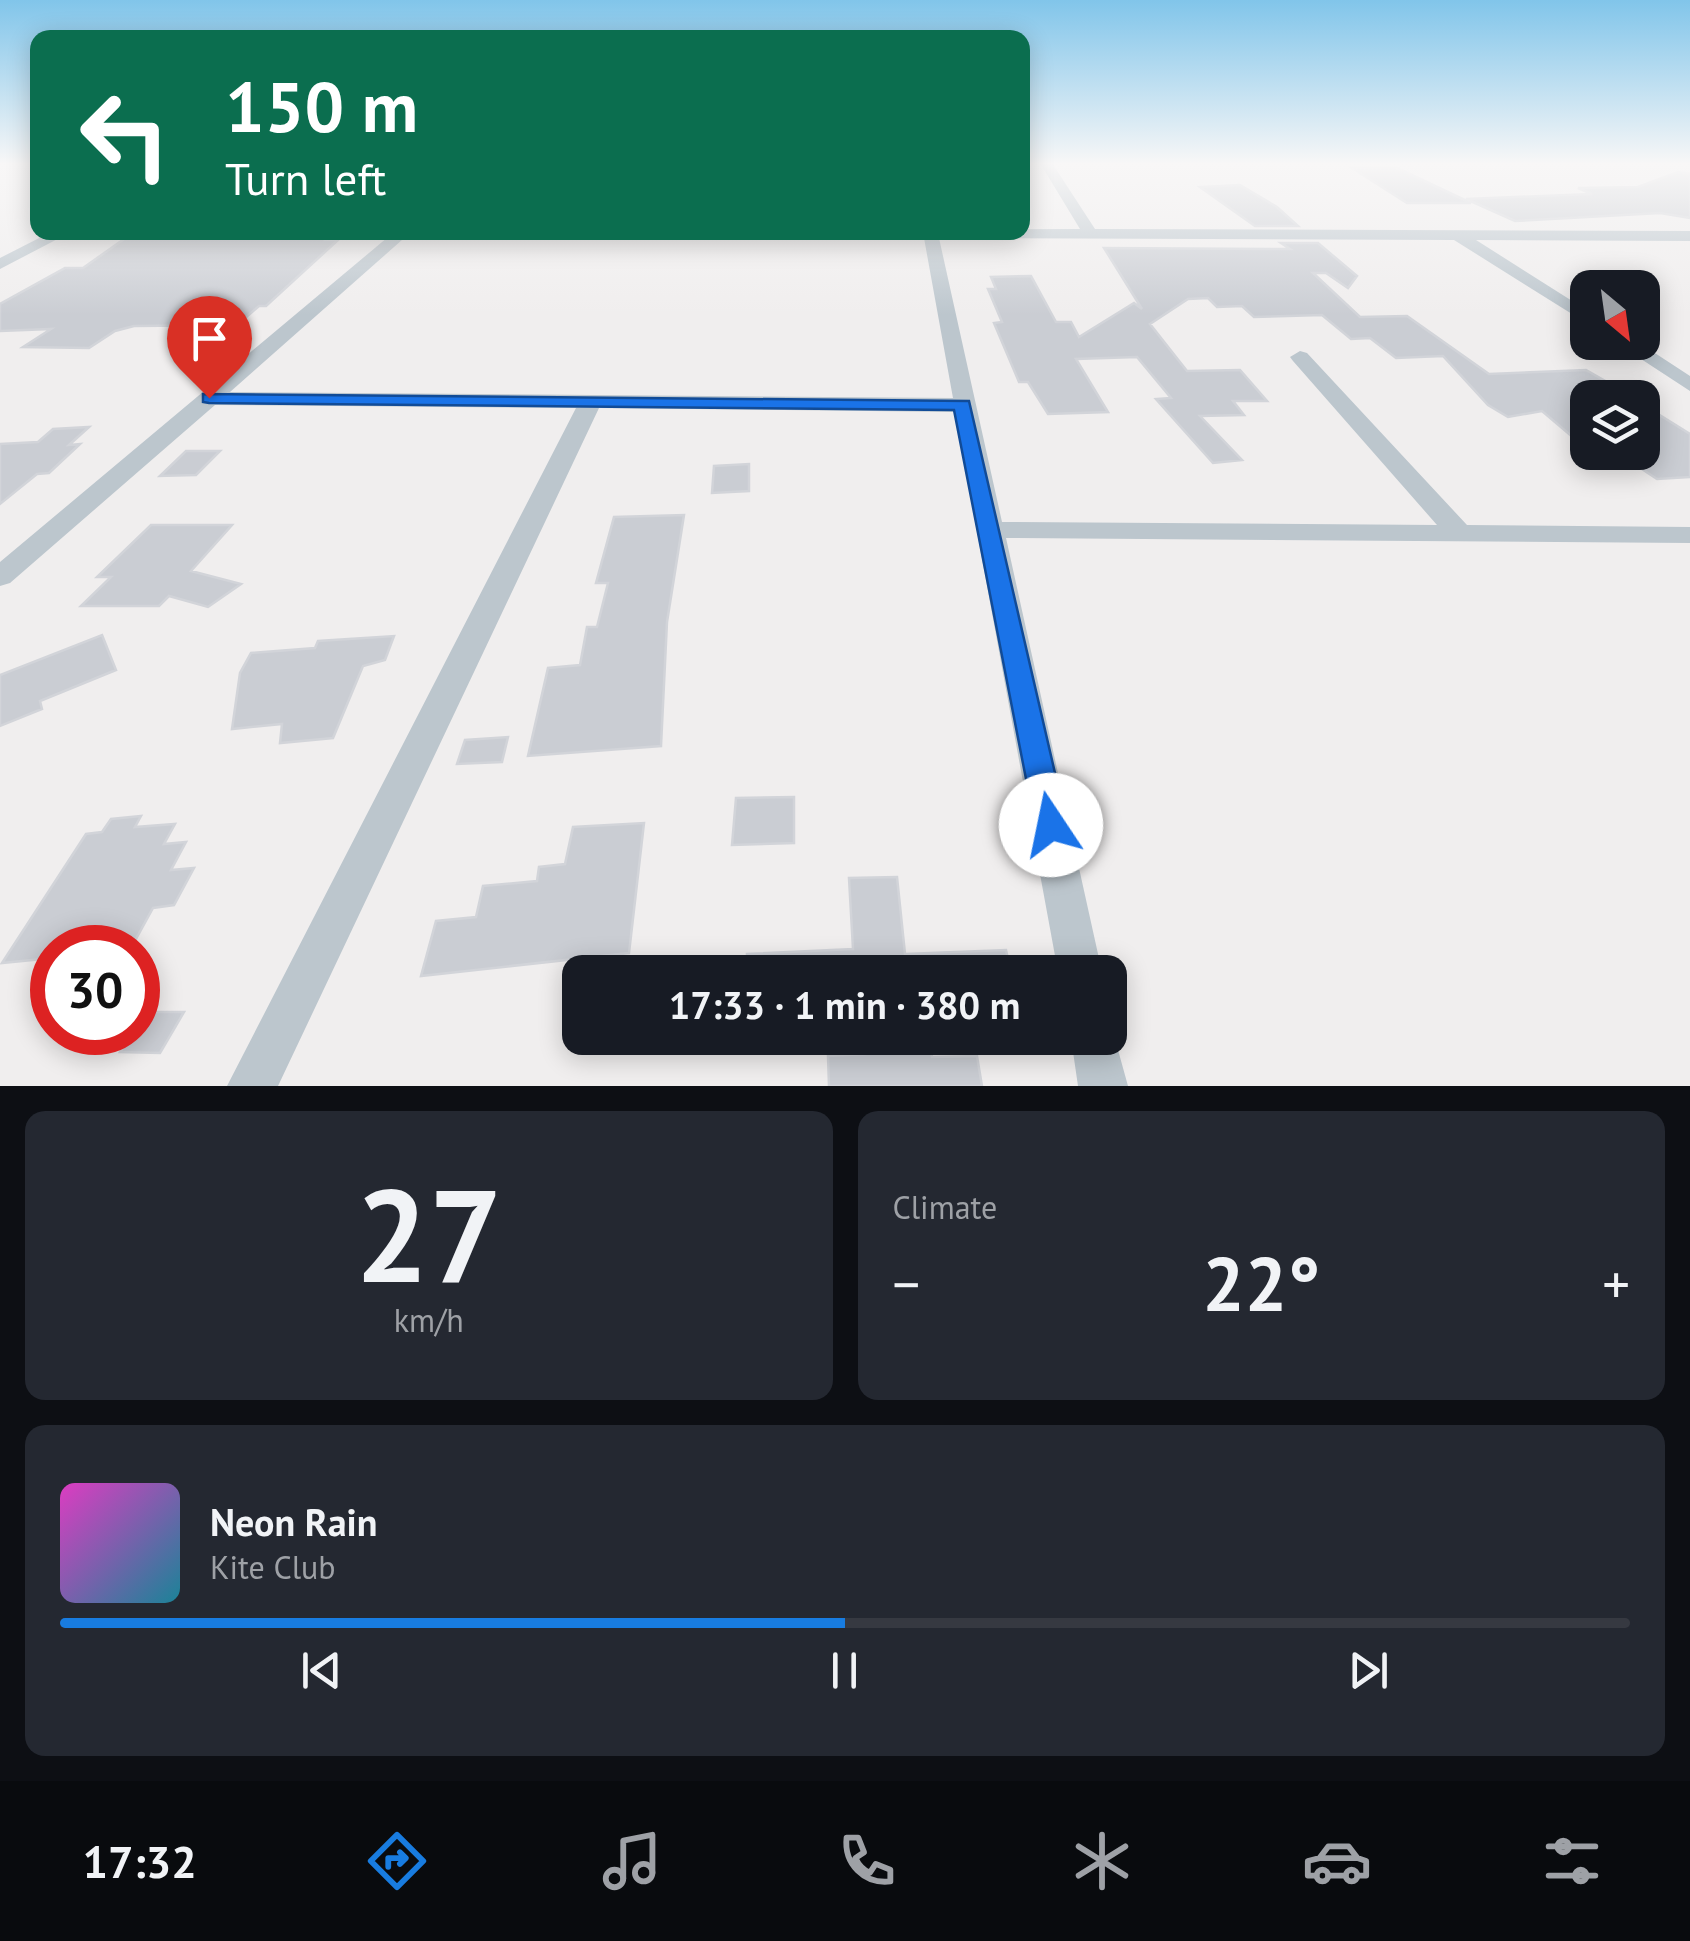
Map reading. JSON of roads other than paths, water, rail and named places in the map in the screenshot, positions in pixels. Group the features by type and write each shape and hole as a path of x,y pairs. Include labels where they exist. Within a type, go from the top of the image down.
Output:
{"street":[{"path":"1077,214 1091,235"},
{"path":"1030,235 1690,236"},
{"path":"1458,236 1570,308"},
{"path":"0,264 48,240"},
{"path":"0,577 395,240"},
{"path":"931,240 1077,955"},
{"path":"1300,357 1458,532"},
{"path":"1652,360 1690,385"},
{"path":"209,398 962,405"},
{"path":"252,1086 592,401"},
{"path":"991,530 1690,536"},
{"path":"1097,1055 1103,1086"}]}
